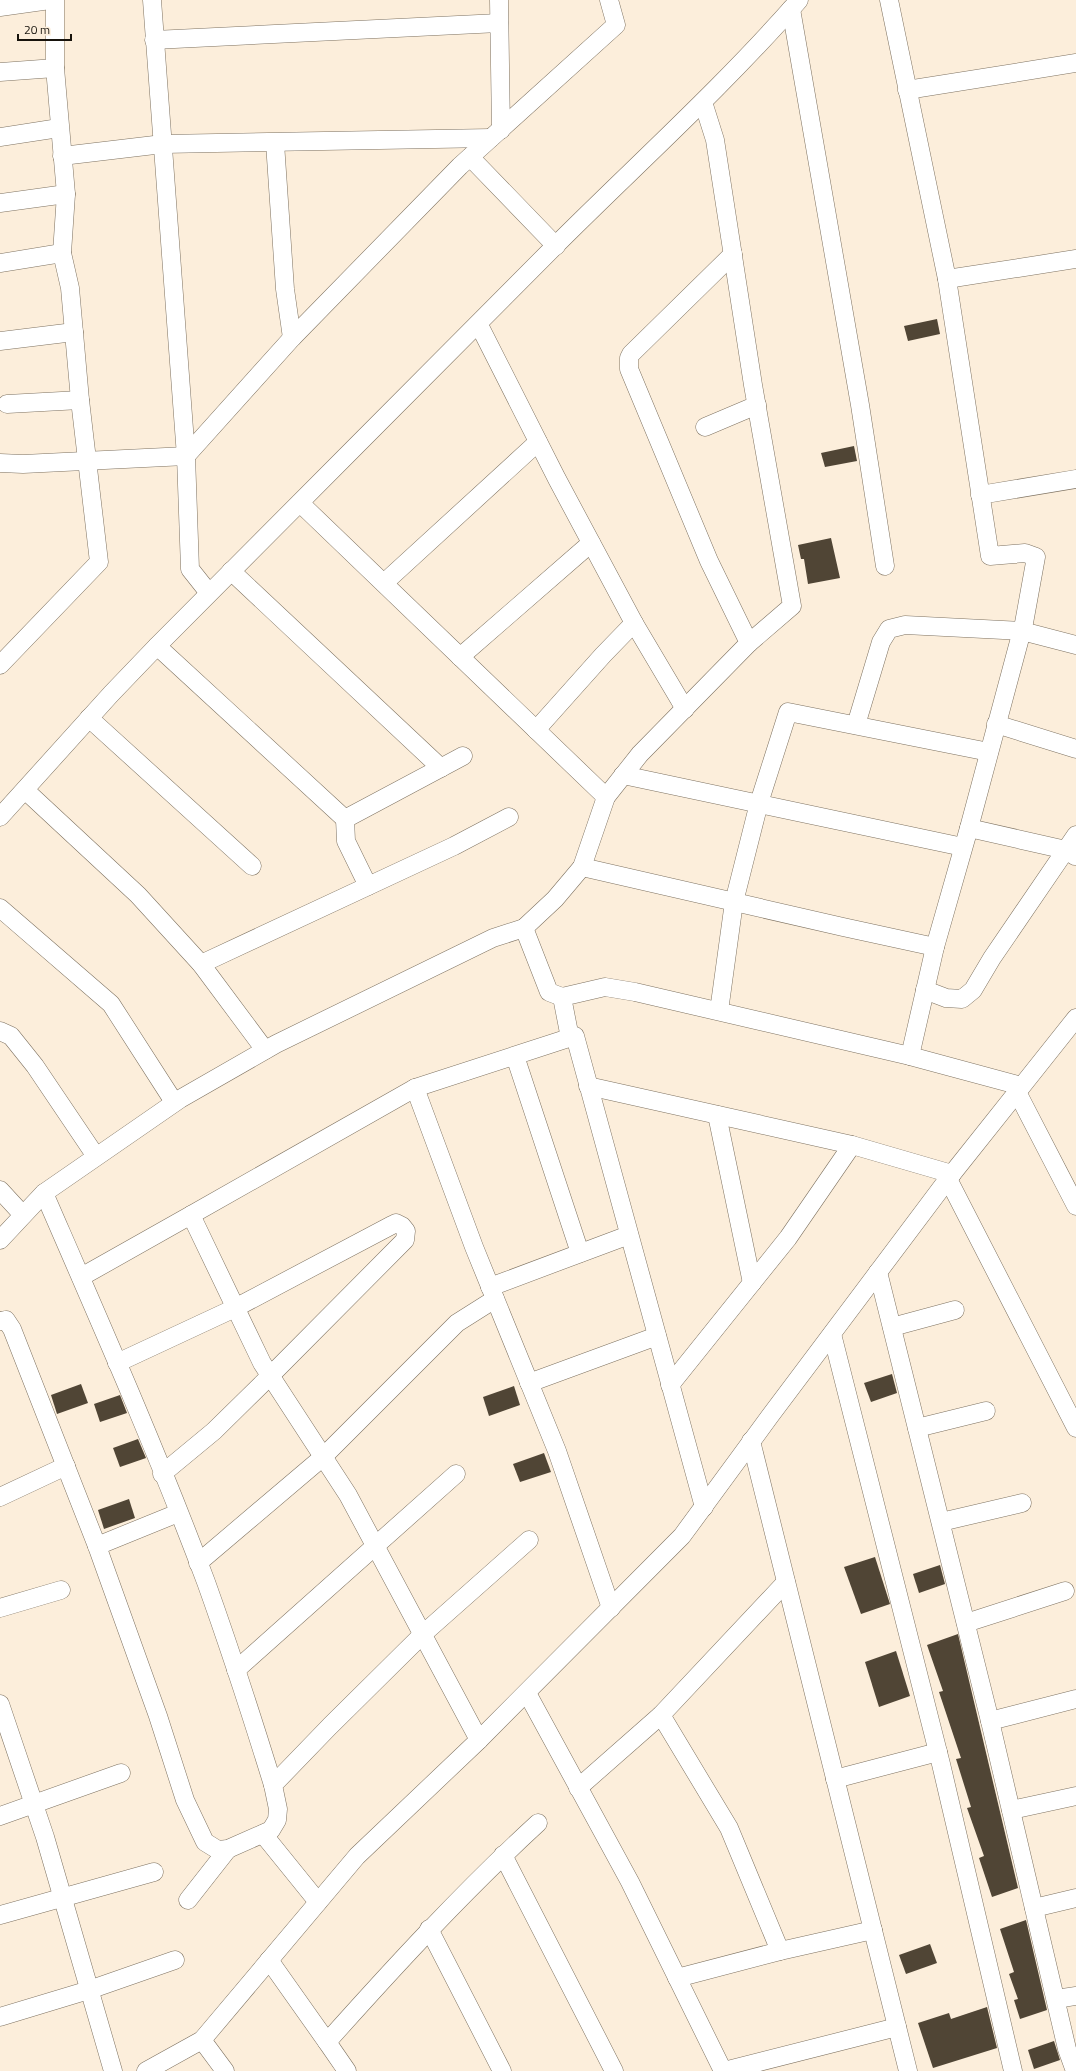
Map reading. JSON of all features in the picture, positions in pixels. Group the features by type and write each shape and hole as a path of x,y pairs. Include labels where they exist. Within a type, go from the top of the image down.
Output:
{"street":[{"path":"0,7 50,0"},
{"path":"0,665 99,562 80,400 70,288 62,253 66,194 59,128 55,68 55,0"},
{"path":"152,0 186,456 190,569 209,593"},
{"path":"496,134 499,23 498,0"},
{"path":"0,463 23,464 186,456 292,338 470,157 616,25 608,0"},
{"path":"889,0 947,279 990,556 1025,553 1036,557 1022,631 935,947 910,1056"},
{"path":"0,817 89,718 157,646 479,325 556,246 703,102 768,36 795,4"},
{"path":"795,4 885,566"},
{"path":"154,40 499,23"},
{"path":"908,90 1076,63"},
{"path":"0,72 55,68"},
{"path":"0,1240 44,1193 174,1102 265,1050 493,938 524,928 555,899 582,867 606,797 640,754 749,643 792,606 756,405 716,140 703,102"},
{"path":"0,137 59,128"},
{"path":"62,156 163,144 275,143 496,134"},
{"path":"275,143 285,289 292,338"},
{"path":"470,157 556,246"},
{"path":"0,203 66,194"},
{"path":"0,263 62,253"},
{"path":"733,254 631,354 628,363 629,369 709,561 749,643"},
{"path":"947,279 1076,259"},
{"path":"479,325 591,543 634,623 685,709"},
{"path":"0,341 74,332"},
{"path":"7,404 80,400"},
{"path":"705,427 756,405"},
{"path":"384,583 538,442"},
{"path":"980,495 1076,479"},
{"path":"300,503 606,797"},
{"path":"460,657 591,543"},
{"path":"231,571 441,768"},
{"path":"536,730 603,655 634,623"},
{"path":"856,725 881,642 889,629 905,625 1022,631 1076,645"},
{"path":"157,646 345,819 346,841 368,886"},
{"path":"719,1011 734,902 759,803 788,712 988,752"},
{"path":"89,718 252,866"},
{"path":"996,724 1076,749"},
{"path":"345,819 463,756"},
{"path":"623,775 963,847"},
{"path":"25,790 138,895 201,964 265,1050"},
{"path":"201,964 454,846 508,818"},
{"path":"969,828 1071,854"},
{"path":"925,990 946,998 962,999 973,990 992,958 1071,854 1076,835"},
{"path":"582,867 935,947"},
{"path":"0,908 111,1004 174,1102"},
{"path":"524,928 549,992 562,997 605,987 635,992 910,1056 1019,1089 1071,1183 1076,1206"},
{"path":"562,997 570,1038"},
{"path":"146,2071 202,2040 357,1856 479,1740 682,1536 751,1441 950,1177 1076,1018"},
{"path":"0,1031 11,1036 35,1066 96,1156"},
{"path":"81,1277 415,1088 575,1036 704,1507"},
{"path":"515,1056 580,1253"},
{"path":"588,1086 852,1145 950,1177 1076,1428"},
{"path":"415,1088 474,1246 557,1451 611,1608"},
{"path":"717,1115 752,1283"},
{"path":"670,1385 788,1238 852,1145"},
{"path":"0,1190 23,1215"},
{"path":"0,1321 6,1320 12,1329 66,1466 97,1546 158,1716 186,1800 205,1842 218,1850 228,1849 271,1830 277,1820 278,1809 273,1785 236,1670 198,1563 117,1363 44,1193"},
{"path":"192,1215 262,1364 348,1496 479,1740"},
{"path":"117,1363 235,1308 396,1223 406,1231 405,1240 270,1376 214,1431 162,1474"},
{"path":"198,1563 323,1457 457,1323 493,1293 580,1253 629,1235"},
{"path":"878,1272 966,1623 1056,1999 1075,2071"},
{"path":"892,1327 955,1310"},
{"path":"832,1334 938,1752 1013,2071"},
{"path":"529,1383 657,1336"},
{"path":"916,1428 986,1411"},
{"path":"751,1441 908,2071"},
{"path":"0,1497 66,1466"},
{"path":"236,1670 376,1547 456,1474"},
{"path":"941,1522 1022,1503"},
{"path":"97,1546 178,1513"},
{"path":"273,1785 423,1634 529,1540"},
{"path":"578,1788 661,1714 786,1582"},
{"path":"0,1608 61,1590"},
{"path":"966,1623 1065,1591"},
{"path":"526,1693 630,1882 724,2071 897,2027"},
{"path":"990,1721 1076,1698"},
{"path":"0,1706 34,1805 113,2071"},
{"path":"661,1714 729,1828 780,1951"},
{"path":"835,1778 938,1752"},
{"path":"0,1816 121,1773"},
{"path":"1011,1810 1076,1796"},
{"path":"327,2042 429,1929 503,1855 538,1823"},
{"path":"263,1834 318,1902"},
{"path":"188,1900 228,1849"},
{"path":"503,1855 614,2071"},
{"path":"0,1915 154,1872"},
{"path":"1034,1908 1076,1898"},
{"path":"429,1929 502,2071"},
{"path":"677,1978 780,1951 873,1930"},
{"path":"0,2017 89,1990 175,1960"},
{"path":"269,1960 347,2071"},
{"path":"1056,1999 1076,1996"},
{"path":"202,2040 225,2071"}],"building":[{"path":"937,319 940,334 908,341 904,326"},
{"path":"854,446 857,461 825,467 821,453"},
{"path":"831,538 840,578 808,584 804,559 801,559 798,545"},
{"path":"892,1374 897,1393 871,1402 864,1383"},
{"path":"81,1384 88,1403 57,1414 51,1395"},
{"path":"514,1386 520,1405 489,1416 483,1397"},
{"path":"120,1395 127,1413 100,1422 94,1404"},
{"path":"138,1439 146,1458 120,1467 113,1448"},
{"path":"544,1453 551,1472 520,1482 513,1464"},
{"path":"129,1499 135,1518 104,1529 98,1510"},
{"path":"875,1557 890,1604 861,1614 844,1567"},
{"path":"940,1565 945,1584 919,1593 913,1574"},
{"path":"958,1634 1018,1888 992,1897 979,1858 984,1856 967,1808 971,1807 956,1759 961,1758 939,1692 943,1691 927,1645"},
{"path":"896,1651 910,1696 879,1707 865,1662"},
{"path":"1026,1920 1047,2010 1020,2019 1014,2000 1018,1999 1009,1974 1014,1972 1000,1929"},
{"path":"930,1944 937,1963 906,1974 899,1955"},
{"path":"987,2007 997,2048 933,2068 918,2023 949,2013 951,2019"},
{"path":"1054,2041 1060,2060 1034,2069 1028,2050"}]}
